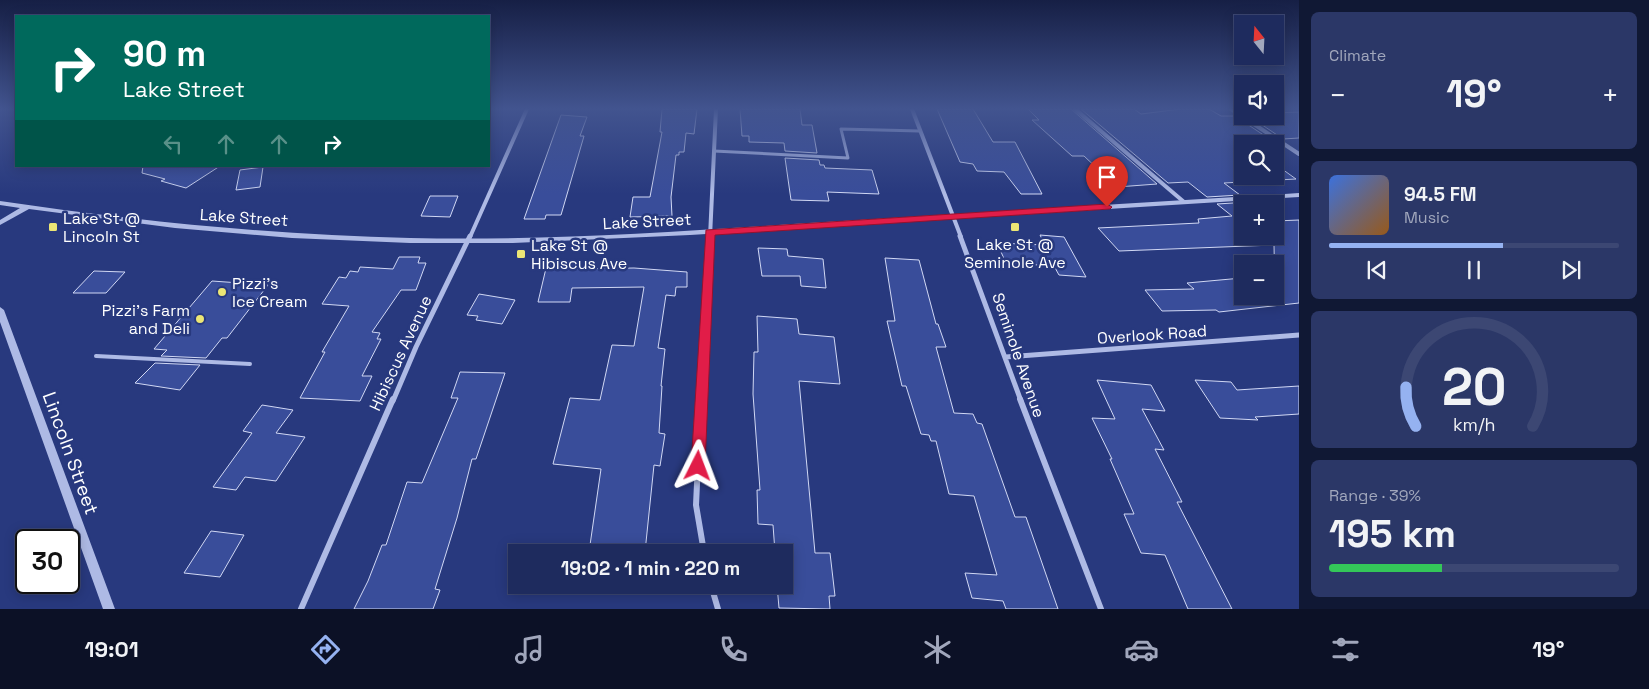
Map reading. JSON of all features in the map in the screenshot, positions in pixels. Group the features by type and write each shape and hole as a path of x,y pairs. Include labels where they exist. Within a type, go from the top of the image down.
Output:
{"street":[{"name":"Hibiscus Avenue","path":"301,609 416,347 468,241 514,137"},
{"path":"703,544 696,505 715,137"},
{"name":"Seminole Avenue","path":"923,137 954,216 1032,433 1101,609"},
{"path":"1108,137 1184,202"},
{"path":"1274,137 1299,154"},
{"name":"Lake Street","path":"28,207 95,217 231,231 337,238 468,241 710,232 1299,195"},
{"path":"0,203 28,207"},
{"path":"0,223 28,207"},
{"name":"Lincoln Street","path":"0,310 109,609"},
{"name":"Overlook Road","path":"1006,357 1299,335"},
{"path":"714,594 718,609"}],"lane":[{"path":"714,151 848,158 843,137"},
{"path":"96,356 250,364"}],"building":[{"path":"553,137 584,137 561,215 546,215 545,219 524,219"},
{"path":"661,137 686,137 684,152 679,152 679,155 676,155 671,197 672,216 630,217 633,197 650,197"},
{"path":"749,137 814,137 817,153 785,151 784,143 749,142"},
{"path":"949,137 990,137 993,142 1015,142 1042,194 1021,194 1004,172 977,171 973,164 960,162"},
{"path":"1051,137 1104,137 1157,184 1117,187 1084,156 1072,156"},
{"path":"1114,137 1234,137 1234,182 1224,183 1240,195 1207,197 1188,182 1168,183"},
{"path":"1284,137 1299,138 1284,139"},
{"path":"785,158 819,160 820,165 824,165 825,168 872,170 879,194 827,192 829,201 791,200"},
{"path":"143,167 218,167 186,188 161,181 165,179 142,173"},
{"path":"263,167 260,187 236,190 240,170"},
{"path":"1284,170 1296,179 1284,180"},
{"path":"430,196 458,196 450,217 421,216"},
{"path":"1234,203 1234,245 1274,245 1119,251 1098,228 1199,223 1198,219 1232,216 1217,204"},
{"path":"1299,220 1299,303 1284,305 1284,255 1274,255 1274,245 1284,245 1284,221"},
{"path":"1040,235 1064,237 1086,277 1059,275 1054,266 1006,263 997,243 1045,245"},
{"path":"758,248 787,249 788,256 823,259 826,288 801,286 800,276 762,276"},
{"path":"399,257 420,257 418,263 426,263 416,290 401,290 372,332 380,333 377,339 381,339 362,376 372,376 360,401 300,398 325,352 322,352 349,306 322,304 339,277 346,278 350,271 358,272 360,267 393,269"},
{"path":"885,258 919,260 936,324 938,324 946,347 936,347 954,413 973,414 977,423 982,424 1015,517 1026,517 1058,609 1006,609 1003,601 972,598 965,573 997,575 974,496 949,494 936,441 931,441 929,435 921,434 906,386 902,386 887,321 895,321"},
{"path":"547,264 572,264 571,268 575,269 634,268 687,272 687,287 676,287 675,296 666,295 658,348 665,349 659,433 665,434 660,466 654,465 646,544 590,544 601,469 553,464 570,398 600,400 612,345 634,346 644,287 572,288 570,302 538,302"},
{"path":"94,271 125,272 106,293 73,293"},
{"path":"1234,279 1234,305 1281,305 1219,312 1216,310 1162,311 1145,290 1194,289 1187,283"},
{"path":"212,281 268,285 227,338 222,338 206,358 161,356 167,350 154,349"},
{"path":"479,294 515,300 502,324 476,320 478,316 467,315"},
{"path":"757,316 797,319 799,334 834,337 840,384 799,381 815,553 830,553 835,596 829,596 830,609 779,608 778,594 793,594 793,544 774,544 773,525 758,524 757,490 760,490 753,394 754,352 758,352"},
{"path":"155,363 200,365 180,390 135,383"},
{"path":"460,372 505,373 476,459 472,459 457,518 435,589 440,590 433,609 354,609 368,581 382,545 386,545 407,482 422,483 458,398 451,398"},
{"path":"1097,380 1151,385 1165,411 1142,409 1164,450 1155,449 1182,502 1177,502 1232,609 1188,609 1165,555 1141,553 1124,514 1134,514 1110,459 1112,459 1092,418 1115,419"},
{"path":"1195,380 1231,382 1237,390 1299,386 1299,414 1255,417 1258,420 1220,418"},
{"path":"262,405 293,410 276,433 305,437 276,481 245,477 236,490 213,487 252,433 243,431"},
{"path":"211,531 244,535 220,577 184,573"}],"place":[{"name":"Lake St @ Lincoln St","path":"53,227"},
{"name":"Lake St @ Seminole Ave","path":"1015,227"},
{"name":"Lake St @ Hibiscus Ave","path":"521,254"},
{"name":"Pizzi's Ice Cream","path":"222,292"},
{"name":"Pizzi's Farm and Deli","path":"200,319"}],"route":[{"path":"698,466 710,232 1107,207"}]}
